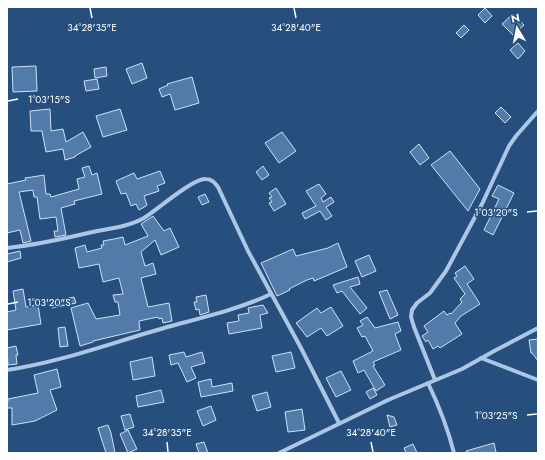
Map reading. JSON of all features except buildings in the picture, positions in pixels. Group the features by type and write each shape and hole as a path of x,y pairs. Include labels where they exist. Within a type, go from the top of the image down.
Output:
{"street":[{"path":"435,380 414,327 411,317 412,310 417,303 430,293 446,272 482,204 510,146 516,136 538,111"},
{"path":"7,248 63,239 136,222 155,211 178,193 198,181 206,179 212,181 218,187 237,229 271,294 302,348 339,423"},
{"path":"7,370 71,356 236,308 271,294"},
{"path":"279,453 339,423 462,369 538,328"},
{"path":"481,358 538,380"},
{"path":"428,383 443,417 454,453"}]}
